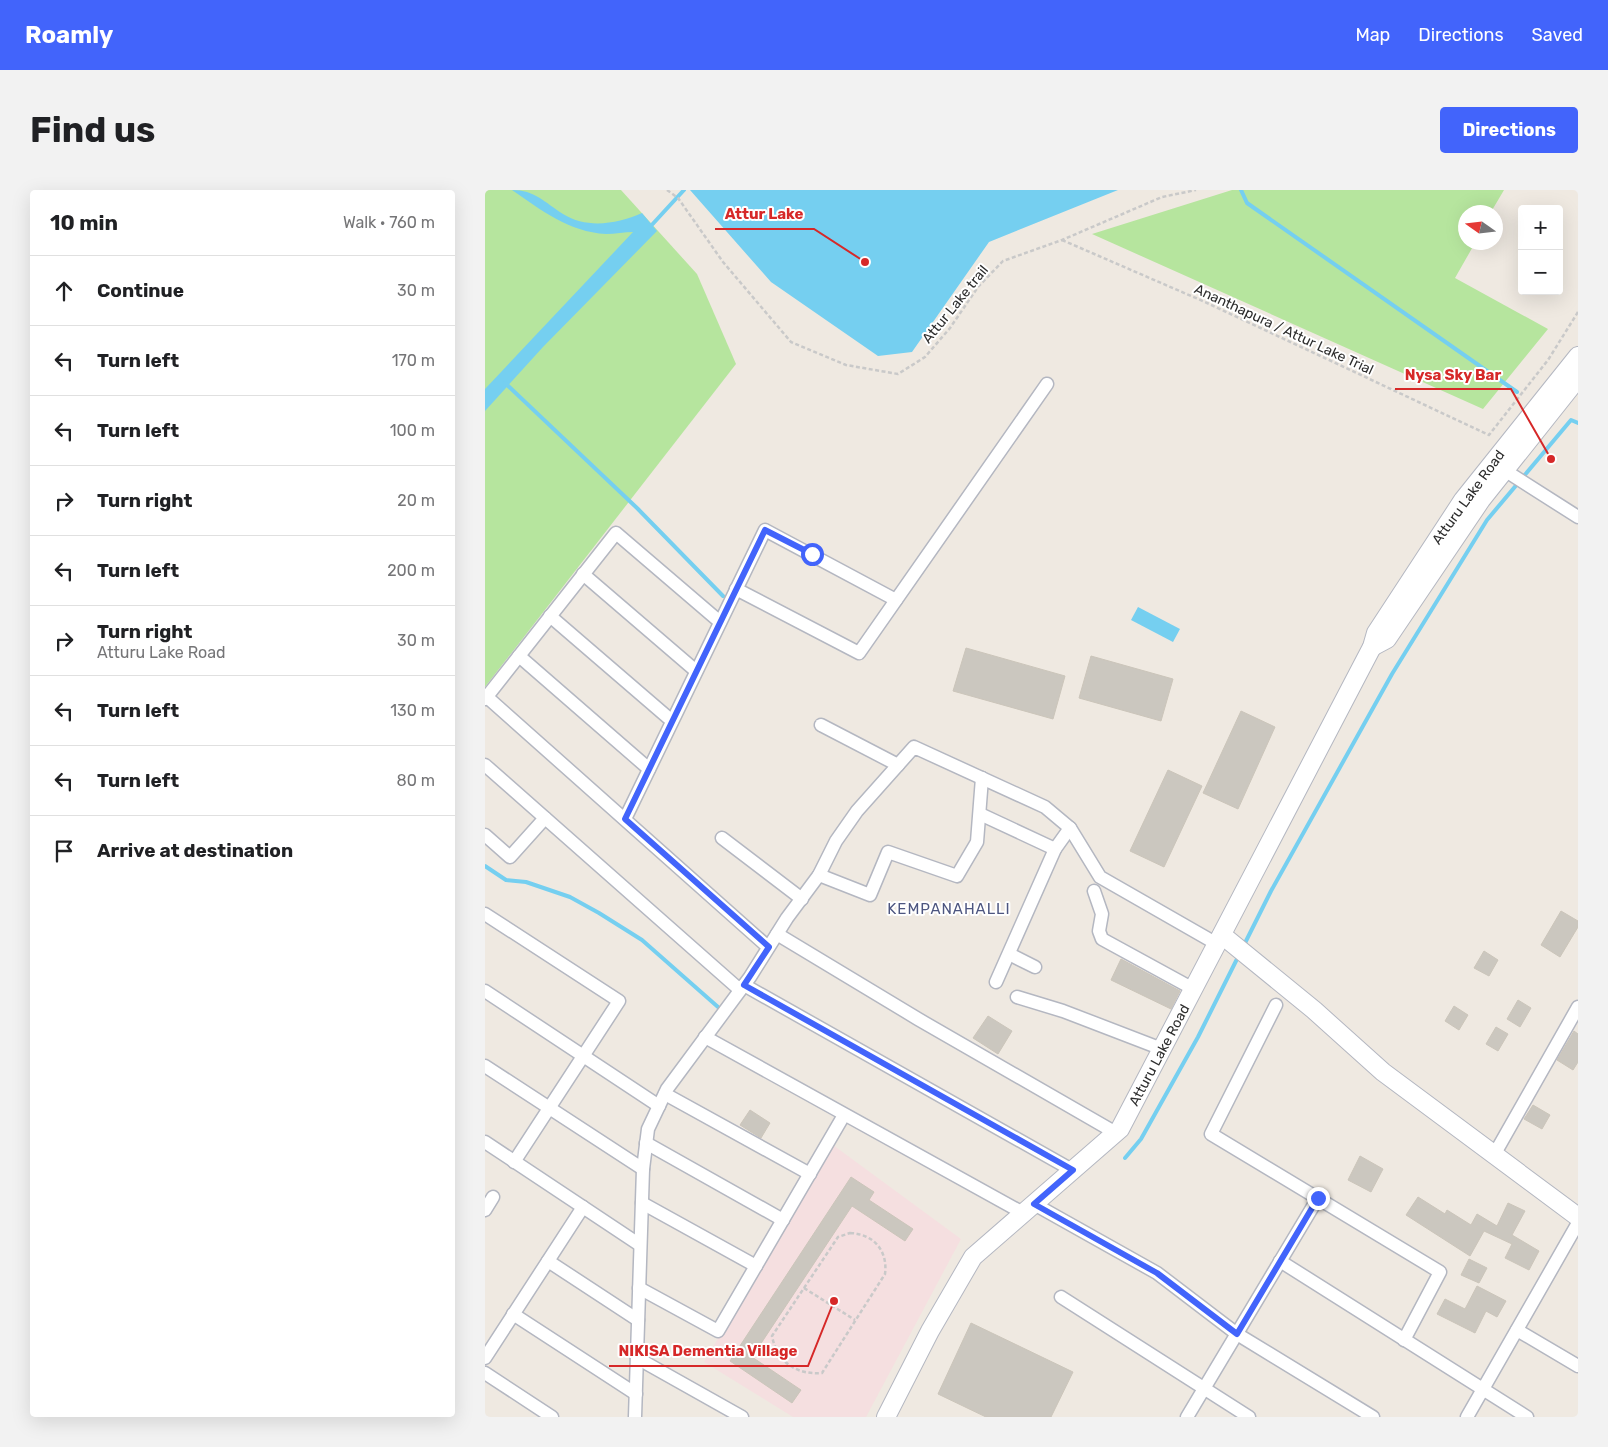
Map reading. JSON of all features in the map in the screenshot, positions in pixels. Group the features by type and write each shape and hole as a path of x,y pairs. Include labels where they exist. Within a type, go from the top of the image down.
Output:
{"street":[{"name":"Atturu Lake Road","path":"887,1417 930,1331 973,1257 1120,1129 1372,647 1387,639 1481,500 1498,466 1578,356"},
{"name":"Atturu Lake Road","path":"1498,466 1578,378"},
{"path":"736,589 859,653 1047,384"},
{"path":"1498,466 1578,517"},
{"path":"625,819 765,530 896,600"},
{"path":"720,622 616,533 486,698 769,947"},
{"path":"583,574 696,671"},
{"path":"550,616 672,721"},
{"path":"519,656 649,769"},
{"path":"821,725 898,765"},
{"path":"635,1417 643,1169 648,1129 662,1100 705,1037 742,988 819,875 836,842 857,811 914,747 1045,806 1070,828 1100,877 1219,940 1314,1010 1383,1072 1578,1217"},
{"path":"485,765 742,988 1073,1170"},
{"path":"819,875 870,896 888,852 957,876 977,842 982,778"},
{"path":"980,814 1055,849"},
{"path":"485,835 510,857 545,818"},
{"path":"996,982 1055,849 1070,828"},
{"path":"721,838 802,899"},
{"path":"1094,891 1102,914 1099,931 1102,939 1188,986"},
{"path":"485,914 619,1001 514,1162"},
{"path":"777,934 918,1019 1116,1133"},
{"path":"1009,954 1035,967"},
{"path":"485,991 583,1055 662,1100 810,1174"},
{"path":"1017,998 1063,1011 1162,1049"},
{"path":"1276,1005 1211,1134 1440,1272 1404,1340"},
{"path":"1494,1155 1578,1007"},
{"path":"705,1037 844,1115 1157,1273 1237,1334 1373,1417"},
{"path":"485,1066 643,1169"},
{"path":"639,1288 718,1331 844,1115"},
{"path":"485,1142 640,1245"},
{"path":"646,1143 783,1220"},
{"path":"485,1210 493,1197"},
{"path":"1187,1417 1318,1198"},
{"path":"642,1203 756,1266"},
{"path":"485,1358 583,1207"},
{"path":"1467,1417 1578,1223"},
{"path":"548,1261 638,1320"},
{"path":"1280,1261 1527,1417"},
{"path":"1061,1297 1249,1417"},
{"path":"513,1314 636,1394"},
{"path":"1517,1330 1578,1366"},
{"path":"637,1358 742,1417"},
{"path":"485,1373 552,1417"}],"path":[{"name":"Attur Lake trail","path":"667,190 680,201 723,262 791,342 846,365 897,374 925,357 950,328 978,287 1003,261 1062,240"},
{"path":"1062,240 1163,197 1196,190"},
{"name":"Ananthapura / Attur Lake Trial","path":"1062,240 1205,302 1489,434 1548,360 1578,312"},
{"path":"850,1234 870,1238 883,1253 885,1274 856,1321 822,1373 804,1373 788,1365 777,1352 772,1336 837,1237 850,1234"},
{"path":"804,1288 856,1321"}],"shaded area":[{"path":"833,1145 961,1239 866,1417 793,1417 704,1362"}],"green space":[{"path":"485,190 621,190 697,274 736,364 485,687"},
{"path":"1232,190 1504,190 1495,205 1458,205 1458,250 1471,250 1455,278 1548,329 1483,409 1092,234"}],"water":[{"path":"512,190 533,194 563,214 582,222 612,222 642,213 657,231 543,347 485,411 485,389 633,232 606,234 580,229 556,219"},
{"path":"690,190 1118,190 989,242 912,352 878,356 771,282"},
{"path":"1138,607 1180,629 1173,642 1131,620"}],"building":[{"path":"966,648 1065,676 1053,719 953,691"},
{"path":"1091,656 1173,679 1161,721 1079,698"},
{"path":"1241,711 1275,727 1238,809 1203,793"},
{"path":"1168,770 1202,786 1164,867 1130,851"},
{"path":"1561,911 1578,921 1578,927 1560,957 1541,945"},
{"path":"1484,951 1498,960 1489,976 1474,968"},
{"path":"1121,959 1180,991 1171,1009 1111,980"},
{"path":"1518,1000 1531,1008 1520,1027 1507,1019"},
{"path":"1454,1006 1468,1015 1459,1030 1445,1021"},
{"path":"988,1016 1012,1031 998,1054 973,1038"},
{"path":"1496,1027 1508,1034 1498,1051 1486,1044"},
{"path":"1574,1031 1578,1034 1578,1062 1573,1070 1557,1060"},
{"path":"1533,1105 1550,1115 1542,1129 1524,1119"},
{"path":"750,1110 770,1123 761,1138 740,1125"},
{"path":"1360,1156 1383,1169 1371,1192 1348,1180"},
{"path":"851,1177 874,1192 869,1200 913,1229 905,1241 852,1206 752,1357 801,1390 792,1403 730,1361"},
{"path":"1418,1197 1445,1214 1447,1210 1471,1225 1477,1214 1497,1226 1508,1203 1525,1211 1512,1235 1539,1251 1529,1270 1505,1258 1512,1244 1484,1231 1470,1256 1406,1215"},
{"path":"1469,1259 1487,1268 1479,1283 1461,1275"},
{"path":"1477,1286 1506,1301 1497,1317 1486,1311 1475,1333 1437,1314 1445,1299 1465,1309"},
{"path":"971,1323 1073,1372 1051,1417 986,1417 938,1394"}],"waterway":[{"path":"649,228 684,190"},
{"path":"1241,190 1247,203 1517,392"},
{"path":"505,383 638,509 723,596"},
{"path":"1243,947 1271,891 1392,674 1487,520 1571,420 1578,423"},
{"path":"485,866 506,880 526,882 570,897 599,913 642,940 718,1007"},
{"path":"1125,1158 1141,1139 1198,1037 1239,955"}],"place":[{"name":"Attur Lake","path":"865,262"},
{"name":"Nysa Sky Bar","path":"1551,459"},
{"name":"NIKISA Dementia Village","path":"834,1301"}],"district":[{"name":"KEMPANAHALLI","path":"949,909"}],"route":[{"path":"812,554 765,530 625,819 769,947 744,985 1073,1170 1034,1204 1157,1273 1237,1334 1318,1198"}]}
